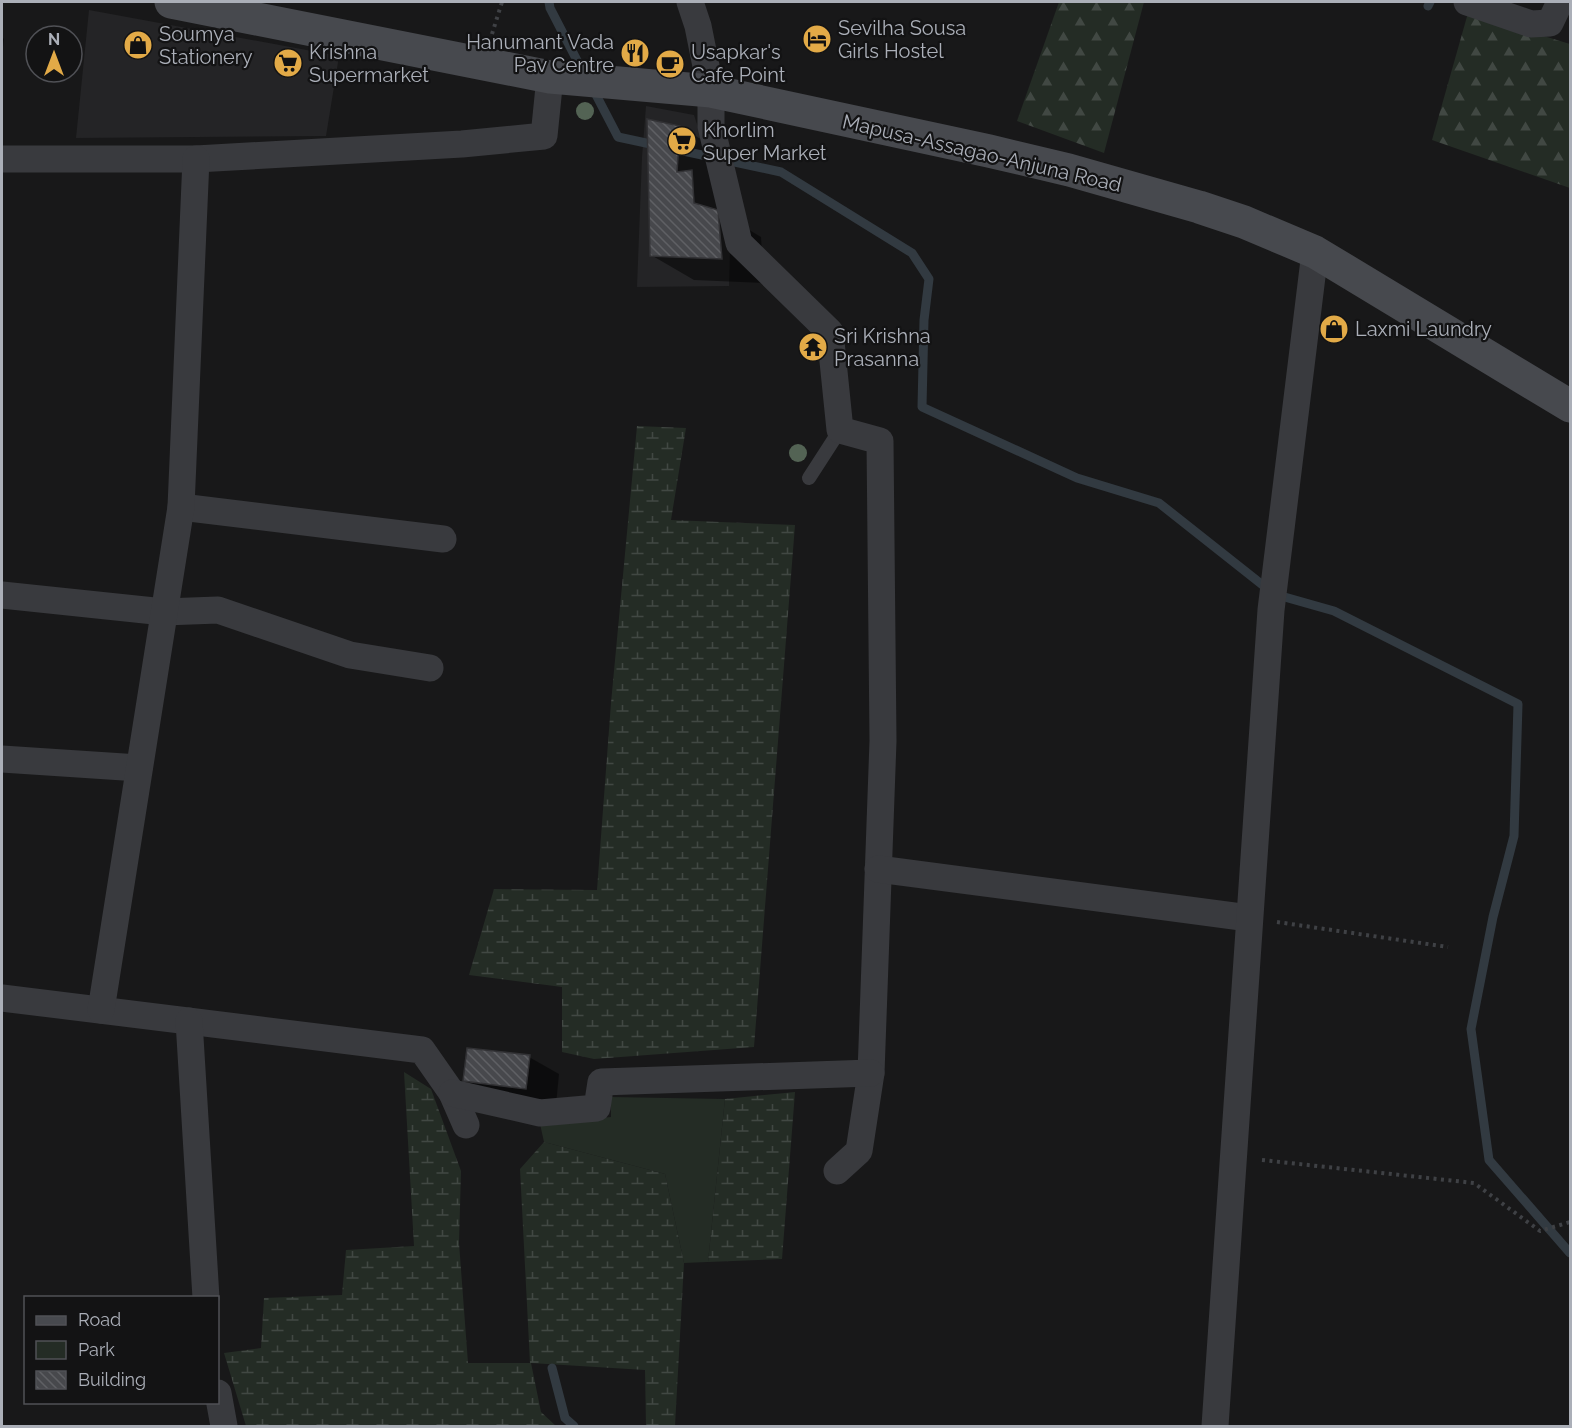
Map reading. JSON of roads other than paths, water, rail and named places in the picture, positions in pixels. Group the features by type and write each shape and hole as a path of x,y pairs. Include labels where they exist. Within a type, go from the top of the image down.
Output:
{"main road":[{"name":"Mapusa-Assagao-Anjuna Road","path":"171,2 550,77 711,91 1069,170 1233,218 1316,252 1570,406"}],"street":[{"path":"690,2 698,26 711,91 711,126 739,243 830,332 840,430 880,441 883,741 871,1073 859,1151 837,1171"},
{"path":"1467,2 1531,24 1550,22 1560,2"},
{"path":"2,159 196,159 462,144 544,136 550,77"},
{"path":"101,1010 181,507 196,159"},
{"path":"1215,1426 1270,610 1316,252"},
{"path":"181,507 443,539"},
{"path":"2,595 164,612 218,610 350,655 430,668"},
{"path":"2,759 139,768"},
{"path":"878,869 1249,918"},
{"path":"2,998 422,1050 452,1093 466,1125"},
{"path":"189,1021 206,1296"},
{"path":"452,1093 540,1113 597,1108 601,1082 871,1073"},
{"path":"219,1399 225,1426"}],"lane":[{"path":"809,478 840,430"}],"waterway":[{"path":"549,2 583,72"},
{"path":"1428,6 1430,2"},
{"path":"593,89 618,137 781,172 912,253 929,279 924,320 922,407 1077,478 1159,503 1274,594 1334,611 1518,704 1514,836 1493,917 1471,1029 1489,1160 1570,1253"},
{"path":"552,1368 565,1418 574,1426"}],"place":[{"name":"Sevilha Sousa Girls Hostel","path":"817,39"},
{"name":"Soumya Stationery","path":"138,45"},
{"name":"Hanumant Vada Pav Centre","path":"635,53"},
{"name":"Krishna Supermarket","path":"288,63"},
{"name":"Usapkar's Cafe Point","path":"670,64"},
{"name":"Khorlim Super Market","path":"682,141"},
{"name":"Laxmi Laundry","path":"1334,329"},
{"name":"Sri Krishna Prasanna","path":"813,347"}]}
